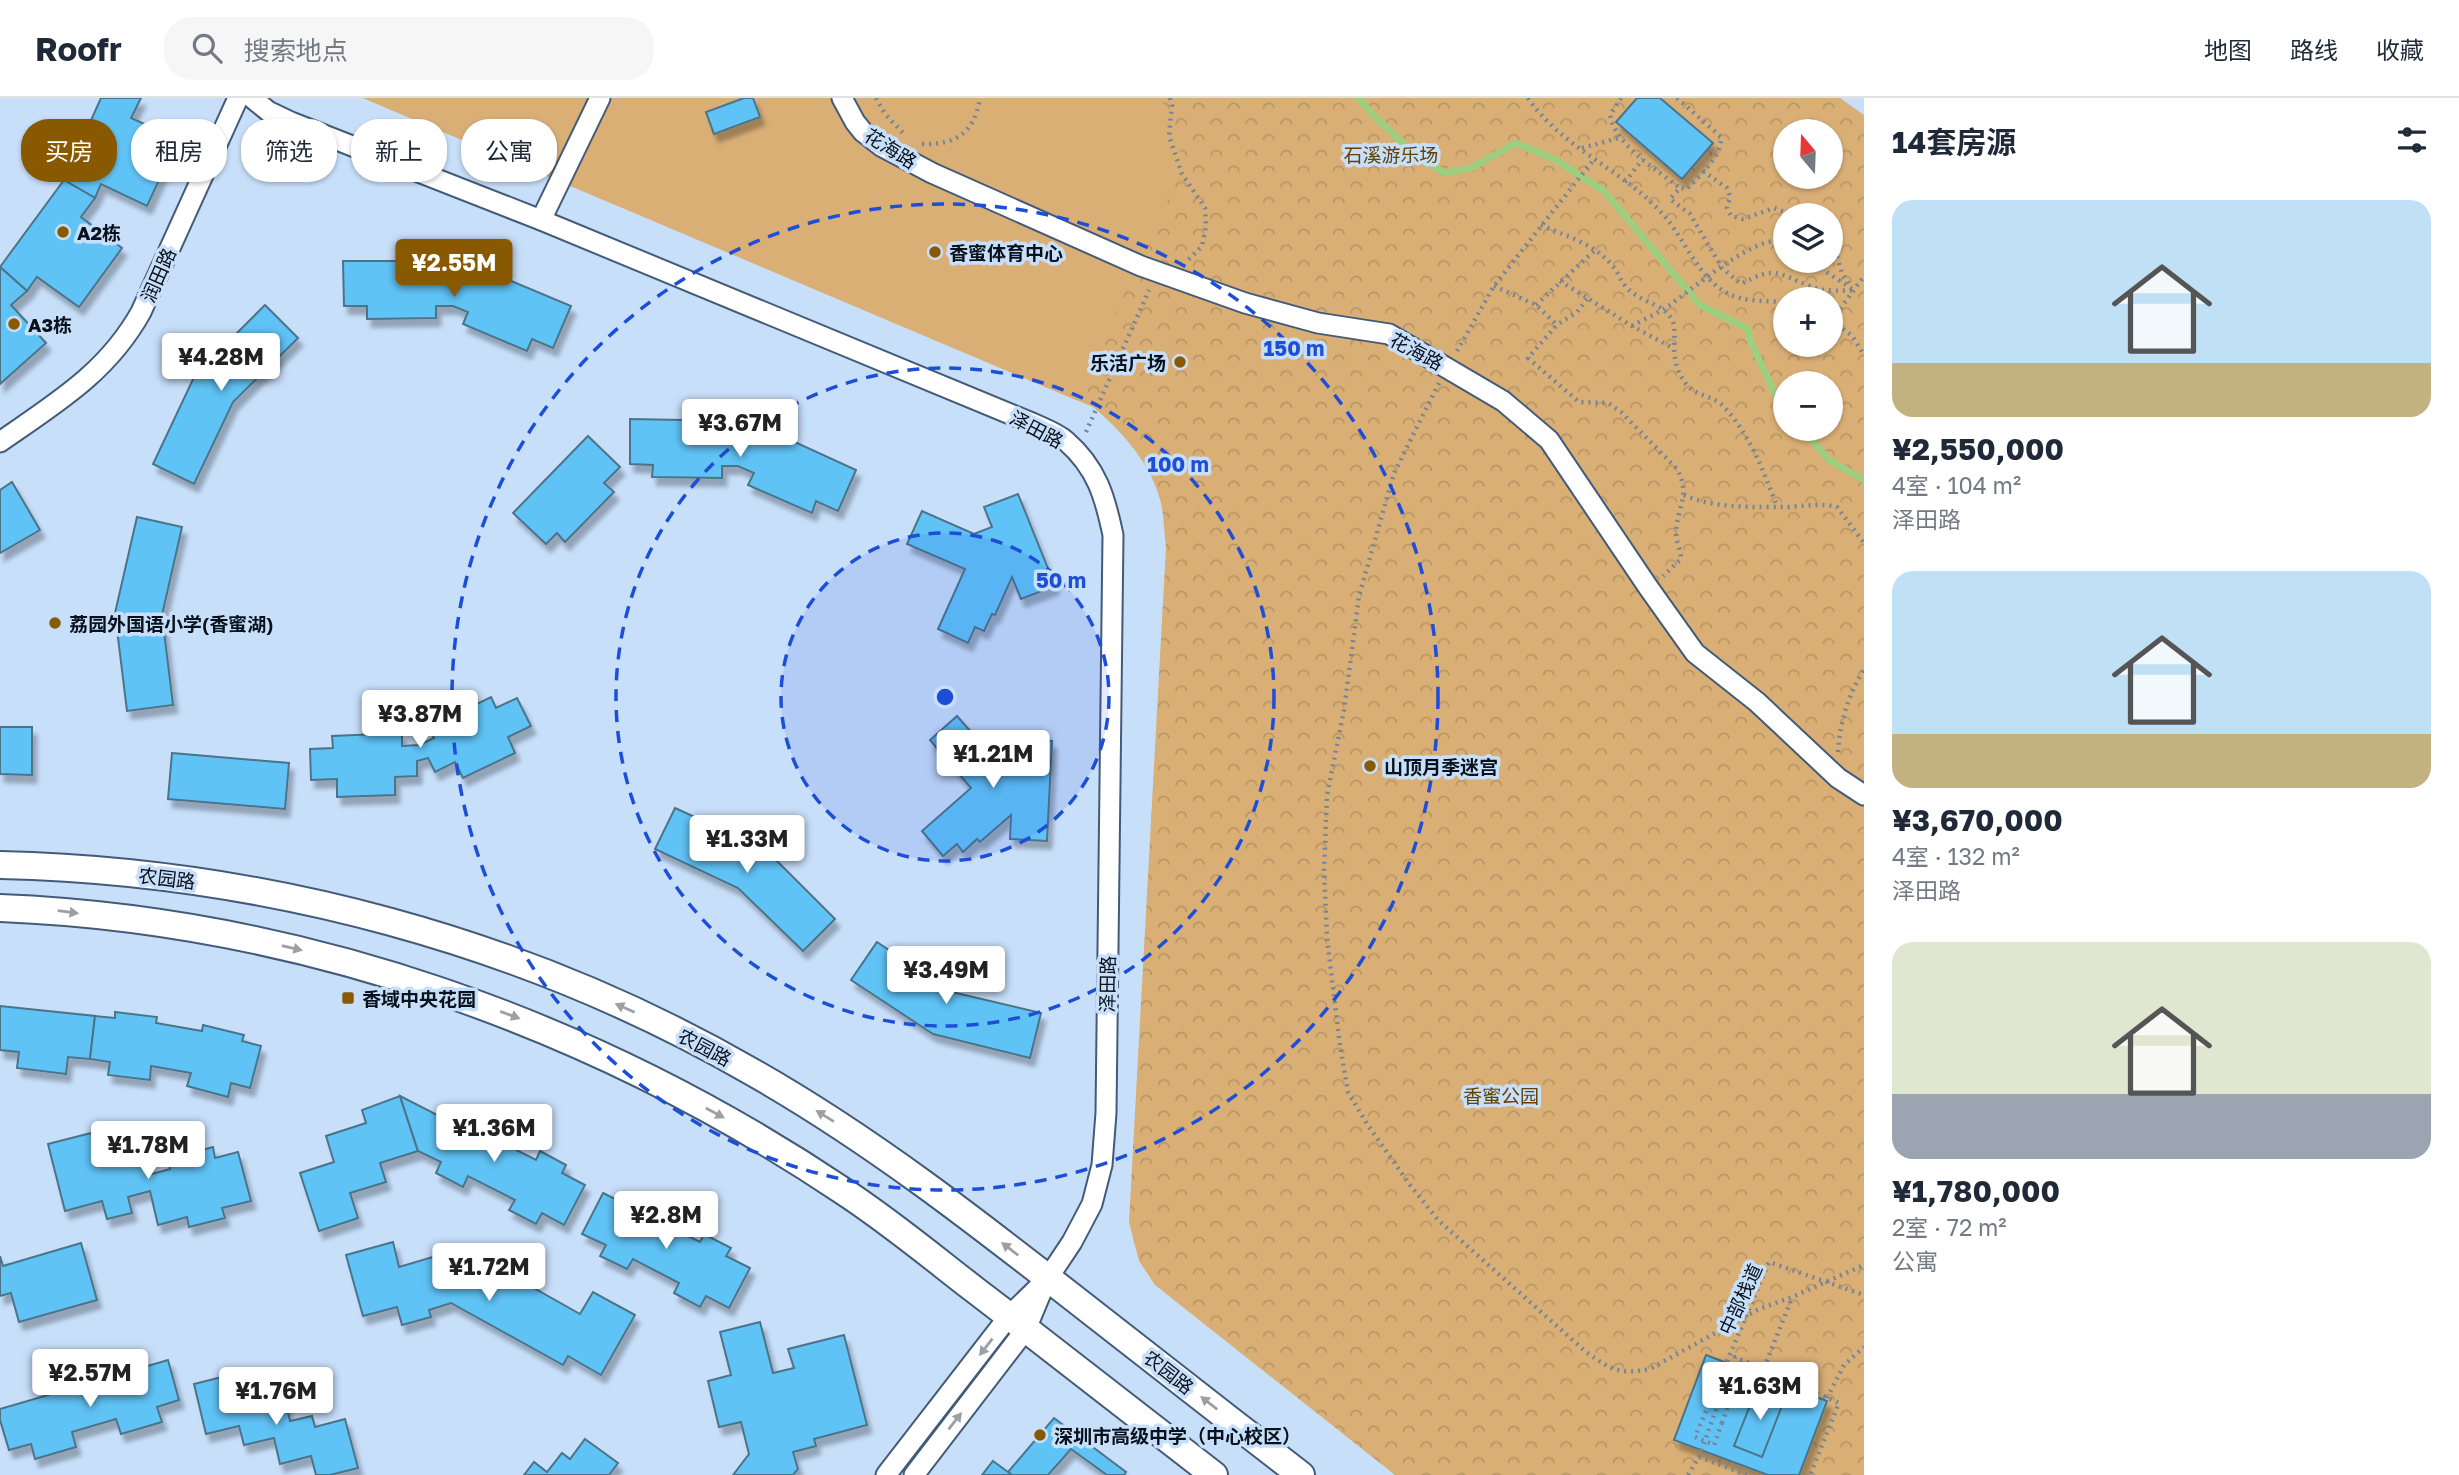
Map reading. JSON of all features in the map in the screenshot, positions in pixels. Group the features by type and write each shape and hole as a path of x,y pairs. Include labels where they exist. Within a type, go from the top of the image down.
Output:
{"main road":[{"name":"农园路","path":"0,865 47,866 175,878 283,895 383,919 486,951 580,988 670,1028 753,1072 902,1168 1301,1475"},
{"path":"0,908 50,909 171,925 293,948 421,983 544,1028 635,1070 747,1131 844,1191 1214,1475"}],"street":[{"name":"润田路","path":"0,442 76,390 96,372 128,335 141,312 238,98"},
{"name":"泽田路","path":"252,98 268,111 291,122 541,220 1032,423 1065,440 1093,471 1106,502 1112,535 1106,1113 1102,1165 1092,1204 1072,1242 914,1475"},
{"path":"541,220 600,98"},
{"name":"花海路","path":"842,98 855,122 881,146 932,173 1161,273 1245,303 1318,323 1389,334 1503,401 1549,440 1695,653 1757,702 1838,778 1864,795"},
{"name":"泽田路","path":"886,1475 1018,1323"}],"path":[{"path":"876,98 885,114 907,135"},
{"path":"915,141 917,144 940,144 960,137 978,111 980,98"},
{"path":"1076,452 1161,273 1186,262 1202,246 1206,226 1205,208 1182,174 1169,136 1172,104 1170,98"},
{"path":"1528,98 1547,121 1665,217 1706,277 1727,293 1749,299 1773,301"},
{"path":"1621,98 1610,116 1612,127 1619,138 1680,188 1687,189 1721,146 1721,137 1677,98"},
{"path":"1582,148 1619,138"},
{"path":"1595,158 1494,286 1447,367 1394,473 1359,596 1344,710 1327,795 1324,871 1327,938 1348,1092 1409,1185 1438,1220 1586,1352 1611,1369 1631,1372 1650,1369 1759,1309 1864,1265"},
{"path":"1625,182 1643,159"},
{"path":"1703,172 1727,188 1730,196 1727,208 1731,216 1743,219 1773,208"},
{"path":"1680,188 1670,200 1690,214 1722,268 1741,284 1757,275 1774,272 1827,290 1855,290"},
{"path":"1541,225 1595,250 1618,272 1622,284 1664,309 1672,319 1675,329 1674,349 1678,370 1688,386 1699,394 1711,396 1724,407 1752,444 1777,506"},
{"path":"1632,326 1664,309 1752,247 1773,241"},
{"path":"1536,305 1595,250"},
{"path":"1828,273 1855,290"},
{"path":"1842,273 1855,290"},
{"path":"1843,305 1864,276"},
{"path":"1560,281 1674,349"},
{"path":"1494,286 1536,305 1557,325"},
{"path":"1587,299 1577,312 1557,325 1528,358 1579,402 1608,402 1621,412 1682,477 1684,495 1676,535 1681,559 1648,587"},
{"path":"1843,330 1852,337 1864,355"},
{"path":"1684,495 1698,502 1777,506 1825,504 1837,507 1864,543"},
{"path":"1838,778 1838,748 1843,710 1864,669"},
{"name":"中部栈道","path":"1745,1360 1714,1445 1695,1437 1769,1262 1864,1295"},
{"path":"1764,1368 1792,1297"},
{"path":"1827,1398 1844,1365 1864,1347"},
{"path":"1688,1475 1699,1457 1735,1357 1839,1402 1810,1475"},
{"path":"1699,1457 1748,1475"}],"green space":[{"name":"香蜜公园","path":"363,98 1840,98 1864,115 1864,1475 1395,1475 1155,1285 1139,1261 1129,1222 1166,547 1157,489 1143,462 1115,427 1093,407 557,180 557,119 461,119 461,139 447,134 447,119 413,119"},
{"name":"香蜜体育中心","path":"363,98 1161,98 1184,163 1076,400 557,180 557,119 461,119 461,140 447,134 447,119 413,119"}],"building":[{"path":"101,98 141,98 131,118 133,119 131,119 131,182 158,182 147,206 101,184 95,198 67,182 117,182 117,119 92,119"},
{"path":"744,98 753,98 760,117 714,134 706,112"},
{"path":"1637,98 1660,98 1713,143 1682,179 1616,122"},
{"name":"A2栋","path":"63,182 67,182 95,198 81,217 122,248 79,307 37,277 27,291 0,267"},
{"path":"343,261 450,261 450,271 469,275 473,265 571,306 553,348 532,339 527,351 463,324 468,312 453,306 436,306 436,318 367,319 367,306 344,306"},
{"name":"A3栋","path":"0,267 27,291 11,305 46,343 0,384"},
{"path":"265,305 298,338 233,402 194,484 153,464 195,375"},
{"path":"630,419 737,421 737,431 755,436 760,426 856,470 838,511 816,501 812,513 748,485 754,473 738,466 722,466 722,478 652,477 653,465 630,464"},
{"path":"588,436 620,467 604,483 614,492 565,542 557,533 546,544 513,513"},
{"path":"12,482 40,530 0,553 0,490"},
{"path":"1018,494 1055,586 1021,599 1012,577 995,615 992,614 984,631 975,627 968,643 938,629 965,569 907,544 922,511 974,534 992,527 984,507"},
{"path":"137,517 182,527 162,615 173,705 127,711 115,613"},
{"path":"491,697 496,708 517,698 531,726 508,737 515,753 463,778 455,762 435,772 428,758 417,761 417,776 395,777 395,795 337,797 337,779 311,780 310,749 333,748 332,736 402,733 402,746 419,745 434,738 429,727"},
{"path":"957,716 995,759 1014,760 1015,739 1052,741 1047,841 1010,839 1011,815 980,842 977,839 963,852 957,844 943,856 922,831 971,788 930,740"},
{"path":"0,727 32,727 32,775 0,774"},
{"path":"172,753 289,763 285,809 168,799"},
{"path":"675,808 765,849 835,919 803,951 738,888 655,849"},
{"path":"877,942 952,992 1041,1013 1030,1058 933,1034 851,980"},
{"path":"0,1006 95,1016 90,1059 68,1057 66,1074 17,1068 19,1052 0,1050"},
{"path":"115,1012 157,1017 156,1023 202,1031 203,1025 244,1035 242,1041 261,1046 250,1088 231,1083 228,1097 187,1086 191,1073 151,1066 150,1080 108,1075 110,1062 90,1059 95,1016 115,1018"},
{"path":"400,1096 418,1151 380,1163 386,1182 350,1193 358,1218 319,1231 300,1173 334,1162 326,1136 366,1123 362,1110"},
{"path":"400,1096 437,1115 439,1111 462,1122 466,1114 493,1127 489,1136 536,1160 540,1151 566,1165 562,1173 585,1185 564,1225 542,1213 536,1224 509,1210 515,1200 468,1176 463,1187 436,1173 441,1162 418,1151"},
{"path":"91,1133 96,1153 144,1141 152,1174 170,1169 168,1159 213,1147 215,1158 238,1152 251,1201 222,1208 225,1218 189,1227 187,1217 158,1225 150,1191 128,1197 132,1213 107,1219 102,1201 65,1211 48,1144"},
{"path":"603,1193 627,1205 631,1197 658,1210 653,1219 700,1242 704,1234 731,1248 726,1256 750,1268 729,1308 706,1296 700,1307 674,1293 679,1283 633,1259 627,1269 600,1256 606,1245 582,1234"},
{"path":"393,1242 399,1267 463,1248 580,1314 593,1292 635,1315 601,1375 568,1356 563,1365 451,1303 429,1310 431,1317 402,1325 397,1307 363,1316 346,1255"},
{"path":"81,1243 97,1300 19,1322 11,1293 0,1296 0,1256 3,1266"},
{"path":"760,1322 773,1373 794,1368 788,1349 844,1335 867,1425 814,1439 816,1446 793,1452 798,1469 793,1475 733,1475 749,1454 741,1422 719,1427 708,1381 731,1375 720,1332"},
{"path":"1706,1355 1827,1401 1799,1475 1768,1475 1674,1440"},
{"path":"168,1360 179,1400 157,1407 162,1422 121,1434 116,1419 72,1432 76,1447 35,1459 31,1444 9,1450 0,1420 0,1409"},
{"path":"234,1374 240,1399 254,1395 257,1406 285,1399 290,1421 312,1416 315,1427 345,1419 358,1468 330,1475 316,1475 311,1456 280,1464 274,1438 244,1445 239,1426 206,1434 194,1384"},
{"path":"1757,1388 1785,1398 1762,1457 1734,1446"},
{"path":"1054,1418 1126,1472 1124,1475 1107,1475 1071,1449 1048,1475 1012,1475 1008,1472"},
{"path":"585,1439 618,1463 609,1475 524,1475 534,1462 547,1472 562,1453 570,1459"},
{"path":"993,1461 1008,1472 1012,1475 982,1475"}],"waterway":[{"path":"1358,98 1398,139 1444,173 1471,168 1516,143 1554,159 1604,191 1700,305 1748,329 1751,342 1773,390"},
{"path":"1812,441 1829,460 1864,480"}],"place":[{"name":"A2栋","path":"63,232"},
{"name":"香蜜体育中心","path":"935,252"},
{"name":"A3栋","path":"14,324"},
{"name":"乐活广场","path":"1180,362"},
{"name":"荔园外国语小学(香蜜湖)","path":"55,623"},
{"name":"山顶月季迷宫","path":"1370,766"},
{"name":"香域中央花园","path":"348,998"},
{"name":"深圳市高级中学（中心校区）","path":"1040,1435"}],"park label":[{"name":"石溪游乐场","path":"1391,154"}]}
